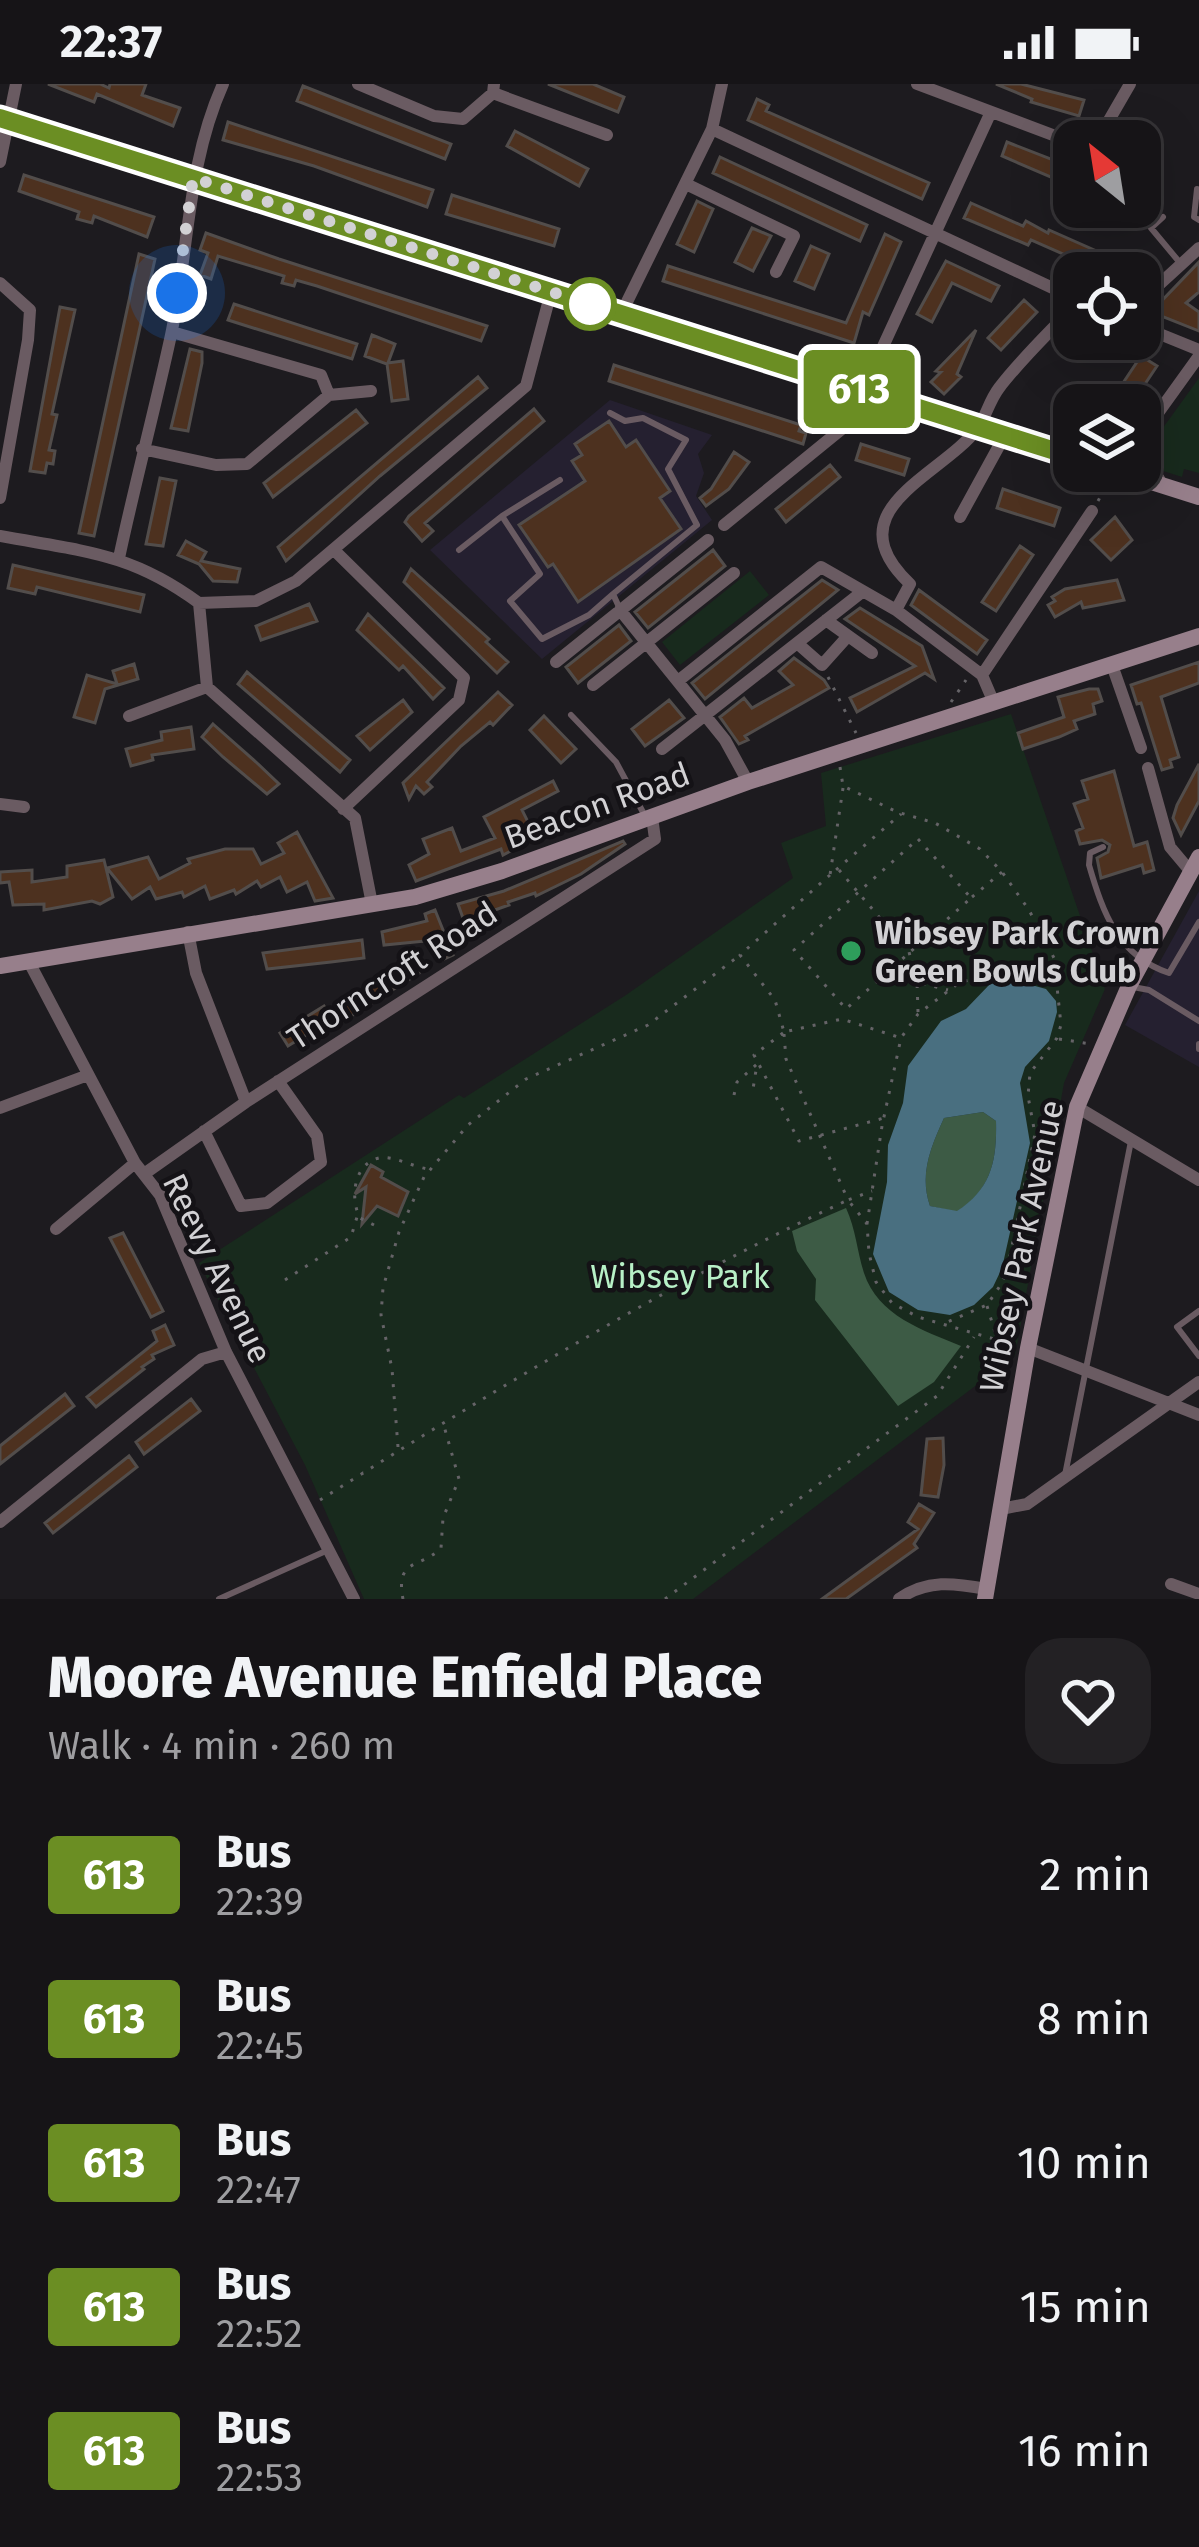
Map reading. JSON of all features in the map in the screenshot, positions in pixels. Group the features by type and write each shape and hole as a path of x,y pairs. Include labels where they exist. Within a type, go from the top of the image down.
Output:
{"street":[{"path":"0,161 4,120 16,84"},
{"path":"119,558 172,332 193,178 207,119 223,84"},
{"path":"358,84 434,116 464,119 493,88 608,135"},
{"path":"621,314 712,129 722,84"},
{"path":"916,84 1053,136"},
{"path":"1109,120 1130,84"},
{"path":"724,525 872,394 933,232 989,113"},
{"path":"4,120 1053,451"},
{"path":"712,129 1053,292"},
{"path":"686,184 794,236 776,272"},
{"path":"1161,283 1199,248"},
{"path":"0,284 30,310 0,498"},
{"path":"0,536 119,558 146,568 199,603 256,602 296,581 335,551 526,386 551,292"},
{"path":"896,610 910,584 893,567 885,549 883,528 889,510 904,491 979,427 1001,385 1053,326"},
{"path":"172,332 321,375 329,395"},
{"path":"1161,336 1199,353 1161,408"},
{"path":"142,449 216,465 247,464 329,395 371,391"},
{"path":"960,518 1005,436"},
{"path":"1161,482 1199,497"},
{"path":"978,672 1092,511"},
{"path":"556,662 708,540"},
{"path":"335,551 464,678 458,700 343,809"},
{"path":"678,681 821,567 896,610 978,672 994,703"},
{"path":"593,685 734,573"},
{"path":"662,749 862,592"},
{"path":"199,603 207,687 355,818 372,904"},
{"path":"620,610 705,715 748,782"},
{"path":"826,620 872,653"},
{"path":"797,643 822,665 848,636"},
{"name":"Beacon Road","path":"0,966 416,897 748,782 1199,636"},
{"path":"1112,665 1141,748"},
{"path":"129,716 207,687"},
{"path":"1148,768 1170,848 1195,865"},
{"path":"0,804 25,807"},
{"name":"Thorncroft Road","path":"56,1228 140,1168 655,838 649,818"},
{"name":"Wibsey Park Avenue","path":"986,1594 1028,1348 1077,1107 1130,986 1195,865"},
{"path":"188,932 196,973 246,1102"},
{"name":"Reevy Avenue","path":"29,962 140,1168 160,1195 226,1352 354,1599"},
{"path":"0,1108 88,1075"},
{"path":"204,1131 241,1206 267,1203 321,1162 316,1136 278,1081"},
{"path":"1077,1107 1199,1180"},
{"path":"1028,1348 1199,1414"},
{"path":"0,1522 202,1359 226,1352"},
{"path":"1001,1509 1027,1504 1199,1382"},
{"path":"899,1599 917,1586 952,1583 986,1594"},
{"path":"1171,1584 1199,1594"}],"lane":[{"path":"1197,189 1194,217 1199,220"},
{"path":"1162,217 1150,229 1181,264"},
{"path":"502,516 540,574 510,601 542,639 589,615 697,525 668,469 686,440 643,418 625,421 610,413"},
{"path":"459,550 560,480"},
{"path":"613,594 620,610"},
{"path":"571,715 616,762 649,818"},
{"path":"1102,847 1090,854 1092,877 1114,934 1144,961 1169,974 1199,922"},
{"path":"1130,986 1149,991 1199,1021"},
{"path":"1064,1479 1131,1139"},
{"path":"1199,1311 1177,1327 1199,1357"},
{"path":"219,1599 331,1549"}],"path":[{"path":"1092,511 1103,492"},
{"path":"822,665 863,745"},
{"path":"935,722 978,672"},
{"path":"830,875 843,786 838,753"},
{"path":"843,786 980,849 1030,910 1054,958 1061,1025 1057,1038 1030,1073 1028,1096 1035,1134 1002,1283 986,1305 944,1323"},
{"path":"398,1451 392,1369 381,1315 382,1288 399,1232 430,1170 468,1125 526,1079 648,1025 740,955 902,814"},
{"path":"846,1009 794,950 857,893 918,839 971,898"},
{"path":"838,868 909,952 917,982 918,1015"},
{"path":"842,1018 846,1009 1002,872"},
{"path":"740,955 775,1000 786,1059 848,1200 867,1223"},
{"path":"1028,1348 905,1312 884,1294 868,1253 867,1223 901,1038 918,1015 960,982 1001,974 1057,983"},
{"path":"917,982 950,990"},
{"path":"884,1118 799,1144 754,1055 784,1032 842,1018 901,1038"},
{"path":"1057,1038 1102,1046"},
{"path":"753,1089 758,1064"},
{"path":"734,1095 737,1082 758,1064"},
{"path":"285,1280 351,1237 357,1226 355,1184 372,1160 389,1158 430,1170"},
{"path":"309,1507 736,1252 873,1191"},
{"path":"356,1211 374,1226"},
{"path":"986,1305 1003,1342"},
{"path":"664,1599 937,1396 975,1336"},
{"path":"404,1599 400,1581 405,1571 442,1548 442,1519 458,1486 458,1467 443,1424"}],"shaded area":[{"path":"610,400 712,435 698,454 704,473 696,496 712,520 542,659 430,550"},
{"path":"1199,891 1199,1067 1125,1025"}],"green space":[{"path":"1199,378 1199,473 1184,469 1182,477 1161,470 1161,430"},
{"path":"750,571 769,595 680,665 662,642"},
{"name":"Wibsey Park","path":"1011,714 1105,989 1064,1083 1015,1356 693,1599 364,1599 305,1465 199,1263 459,1095 464,1098 626,995 793,878 781,843 826,826 821,773"},
{"path":"983,1112 996,1121 993,1161 985,1184 957,1212 930,1206 926,1172 944,1118"},
{"path":"846,1208 864,1273 880,1300 904,1320 961,1346 934,1382 898,1406 815,1300 816,1279 797,1251 792,1231"}],"water":[{"path":"1013,980 1046,989 1056,1001 1049,1041 1025,1067 1020,1083 1030,1143 1002,1268 993,1287 974,1305 950,1315 918,1310 889,1292 873,1254 887,1182 888,1145 903,1103 908,1066 941,1021 966,1009 990,984","holes":["983,1112 996,1121 993,1161 978,1193 957,1211 930,1206 926,1172 944,1118"]}],"building":[{"path":"48,84 109,88 110,84 146,84 142,95 180,108 173,126 97,94 94,102"},
{"path":"548,84 593,84 624,97 618,112"},
{"path":"996,84 1021,84 1084,100 1079,116 1031,102"},
{"path":"303,86 451,144 445,159 297,101"},
{"path":"757,99 769,105 766,111 929,183 922,199 748,120"},
{"path":"228,122 433,190 427,207 314,166 223,140"},
{"path":"515,131 588,169 579,186 507,146"},
{"path":"1007,142 1053,160 1053,178 1002,156"},
{"path":"720,157 867,225 860,241 713,173"},
{"path":"24,175 154,217 147,237 94,216 92,223 77,219 79,212 19,191"},
{"path":"452,195 559,229 554,246 446,214"},
{"path":"697,201 713,209 694,252 677,244"},
{"path":"971,203 1099,252 1058,252 1031,240 1028,245 964,218"},
{"path":"752,228 771,236 753,271 735,262"},
{"path":"206,233 487,326 481,341 317,286 296,280 294,286 282,283 284,276 218,256 211,279 200,275 208,253 200,250"},
{"path":"885,234 901,242 869,315 863,312 854,343 663,281 668,266 846,323"},
{"path":"811,246 829,254 814,289 795,281"},
{"path":"139,254 155,259 94,536 79,533"},
{"path":"946,261 999,286 991,301 952,283 932,322 917,314"},
{"path":"1199,262 1199,292 1186,303 1199,312 1199,331 1161,316 1161,302"},
{"path":"1024,300 1037,312 1001,350 988,338"},
{"path":"234,304 357,344 352,359 228,320"},
{"path":"60,307 75,310 52,414 57,415 49,450 55,451 53,464 47,463 45,473 30,471"},
{"path":"976,330 957,374 961,377 944,394 931,382 941,372 936,371"},
{"path":"372,335 395,344 388,363 403,361 408,399 392,401 387,364 365,356"},
{"path":"190,349 202,352 202,363 188,431 171,428"},
{"path":"1138,360 1157,366 1145,384 1122,384"},
{"path":"614,365 801,425 799,431 806,433 803,444 609,381"},
{"path":"478,377 487,388 286,561 278,547"},
{"path":"534,409 544,421 425,523 433,531 422,541 405,522 409,516"},
{"path":"356,410 367,423 273,497 264,483"},
{"path":"609,421 626,447 636,440 670,491 660,498 681,529 578,602 519,525 585,481 572,461 582,455 575,444"},
{"path":"861,444 909,459 904,475 856,460"},
{"path":"734,452 749,462 729,489 706,506 700,498"},
{"path":"830,465 840,477 786,522 776,509"},
{"path":"160,478 176,481 163,546 146,544"},
{"path":"1003,489 1060,508 1054,526 997,508"},
{"path":"1115,517 1132,540 1111,560 1091,540"},
{"path":"186,541 206,552 201,561 240,569 237,582 213,581 199,564 178,555"},
{"path":"1020,546 1033,555 996,611 982,602"},
{"path":"713,550 725,566 648,628 635,612"},
{"path":"13,565 144,595 140,612 37,587 35,594 8,588"},
{"path":"411,569 489,639 486,642 508,662 497,673 404,582"},
{"path":"822,580 838,590 705,699 692,683"},
{"path":"1117,580 1124,600 1083,608 1081,602 1055,617 1048,605 1065,589"},
{"path":"919,590 987,640 977,654 911,605"},
{"path":"309,604 317,621 261,640 256,626"},
{"path":"860,608 922,646 934,679 925,673 857,712 850,698 915,666 845,619"},
{"path":"368,614 444,688 433,699 403,666 399,670 357,630"},
{"path":"619,625 631,641 578,683 566,667"},
{"path":"794,658 829,688 745,736 748,740 739,744 720,717 744,698 752,708 793,685 779,671"},
{"path":"1199,662 1199,683 1161,697 1179,757 1170,760 1172,767 1162,770 1131,685"},
{"path":"134,664 138,679 105,689 95,723 74,717 87,675 117,684 113,671"},
{"path":"247,672 350,760 340,772 238,684"},
{"path":"1098,689 1102,701 1093,704 1095,714 1074,721 1077,729 1023,749 1018,733 1064,717 1058,697"},
{"path":"498,692 512,705 493,725 490,722 461,746 427,782 432,787 424,794 416,786 409,799 403,783"},
{"path":"403,700 412,712 370,750 357,736"},
{"path":"669,700 684,718 645,746 632,729"},
{"path":"544,716 576,749 561,763 530,730"},
{"path":"213,724 279,784 267,794 223,757 202,737"},
{"path":"191,727 194,749 152,755 153,760 131,766 126,749 162,740 161,732"},
{"path":"1199,764 1199,801 1181,835 1173,818"},
{"path":"1114,771 1134,846 1147,842 1154,870 1144,873 1142,865 1101,878 1097,858 1110,845 1102,840 1080,844 1076,831 1083,828 1074,804 1088,799 1082,781"},
{"path":"553,781 558,791 522,810 536,838 503,855 501,849 416,881 409,865 429,854 423,839 452,828 461,851 495,838 484,817"},
{"path":"297,832 333,898 315,901 307,882 287,892 280,877 261,887 257,881 236,894 234,890 210,899 205,886 184,897 182,892 156,899 150,887 132,899 107,868 148,857 159,879 190,863 188,859 225,849 253,849 261,864 284,853 278,843"},
{"path":"623,841 581,874 536,896 464,921 458,904 504,891"},
{"path":"104,860 113,897 100,904 92,901 44,910 44,904 13,905 9,882 0,883 0,872 32,870 32,882 67,877 67,866"},
{"path":"435,910 453,955 442,960 435,940 384,945 382,932 427,921 425,914"},
{"path":"362,940 364,958 267,969 263,953"},
{"path":"414,959 419,973 340,1023 337,1006"},
{"path":"324,1006 332,1019 288,1046 280,1033"},
{"path":"371,1165 383,1172 381,1177 408,1192 398,1216 377,1206 362,1224 366,1187 355,1194"},
{"path":"123,1233 163,1311 151,1317 110,1238"},
{"path":"165,1325 174,1345 152,1355 154,1359 144,1369 96,1407 87,1397 157,1341 153,1331"},
{"path":"65,1394 74,1406 0,1464 0,1446"},
{"path":"191,1399 200,1411 144,1454 136,1442"},
{"path":"943,1438 938,1497 921,1495 927,1439"},
{"path":"129,1456 137,1467 53,1533 45,1523"},
{"path":"919,1504 934,1513 914,1544 917,1548 846,1599 822,1599 918,1529 908,1522"}],"bus line":[{"name":"613","path":"0,118 1053,450"}],"place":[{"name":"Wibsey Park Crown Green Bowls Club","path":"851,951"}],"route":[{"path":"177,293 193,178 590,304"}]}
